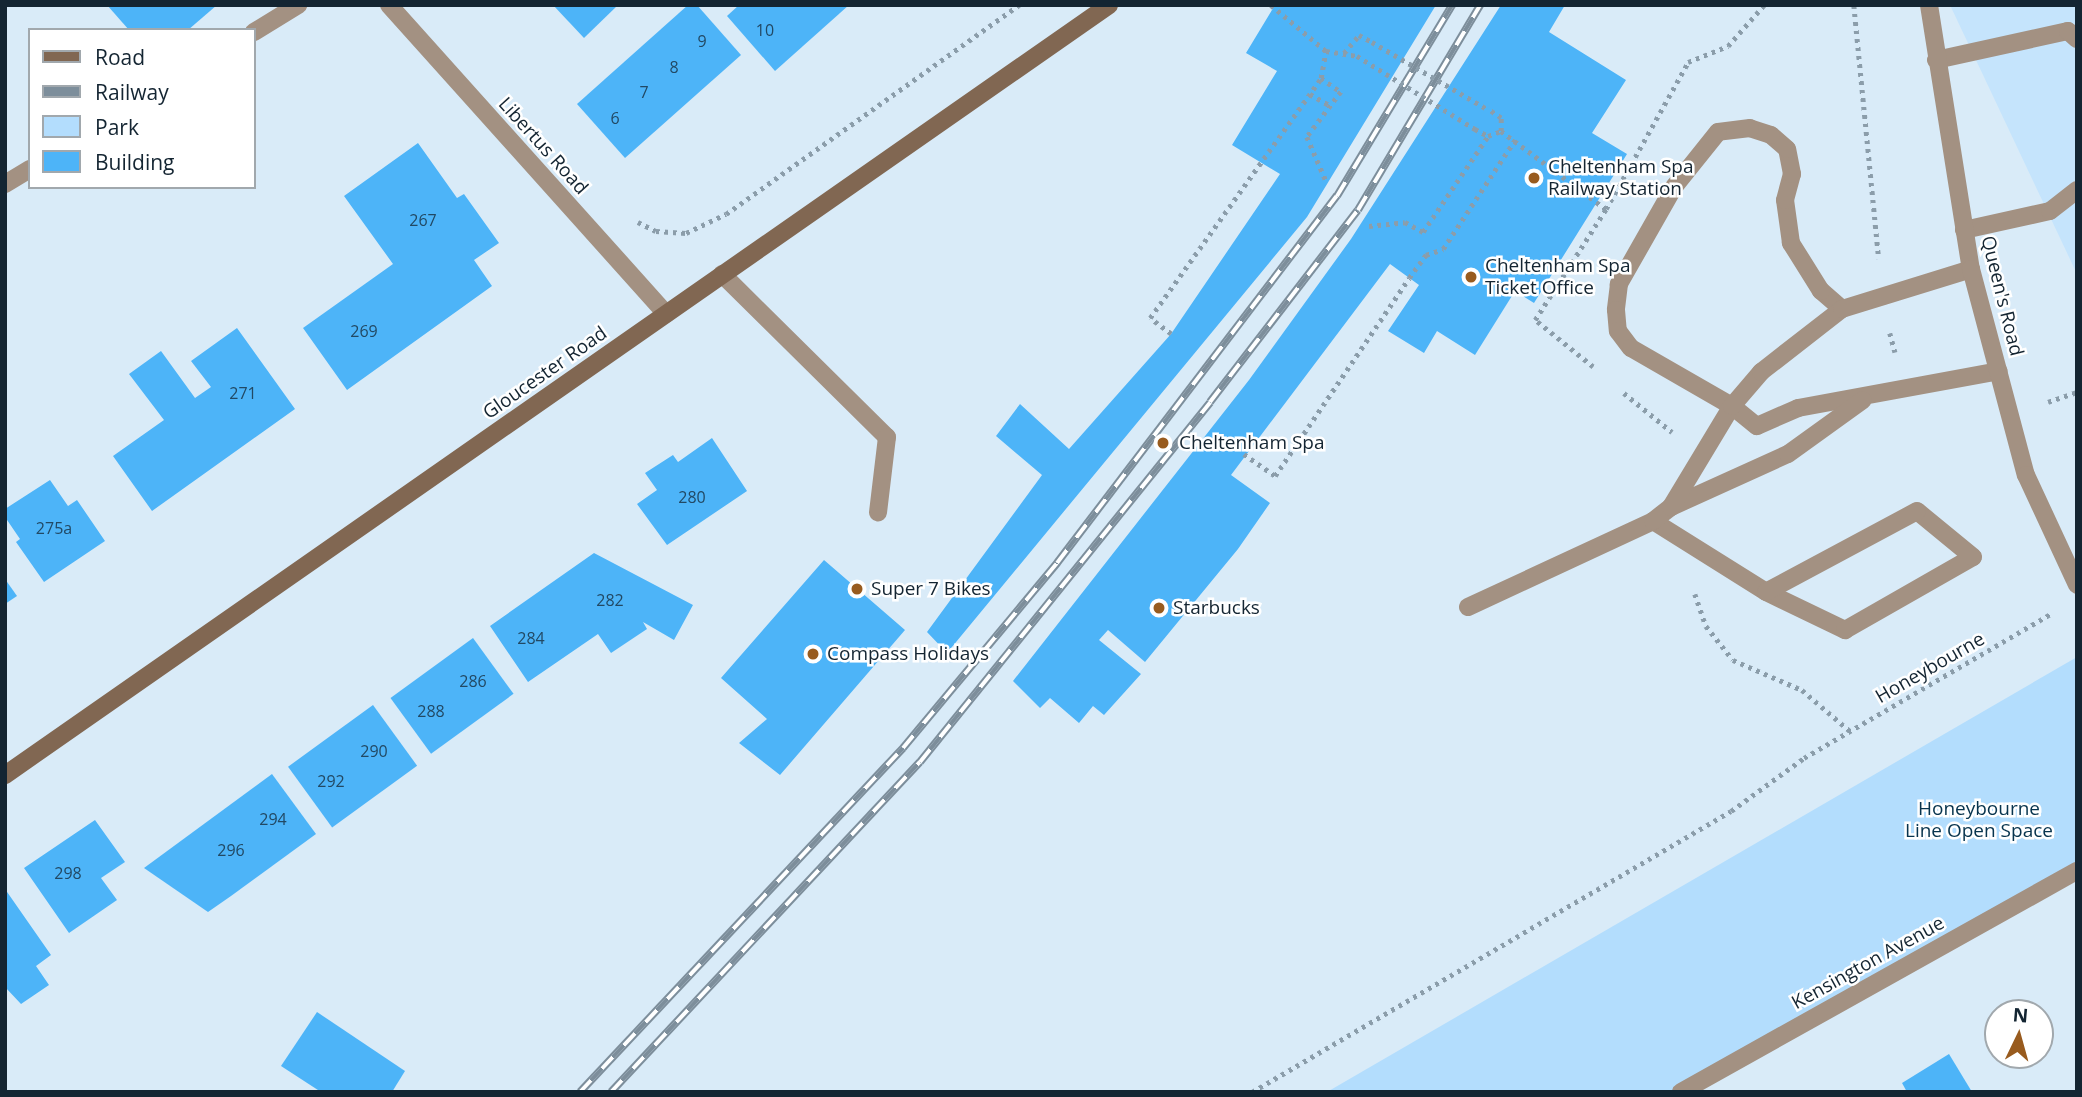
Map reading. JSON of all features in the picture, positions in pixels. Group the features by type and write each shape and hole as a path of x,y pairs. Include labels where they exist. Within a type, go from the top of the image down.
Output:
{"main road":[{"name":"Gloucester Road","path":"5,775 1109,5"}],"street":[{"path":"256,31 298,5"},
{"name":"Libertus Road","path":"389,5 666,314"},
{"name":"Queen's Road","path":"1930,5 1936,60 1971,269 2026,475 2059,553 2077,585"},
{"path":"1936,60 2068,31 2077,38"},
{"path":"1842,309 1821,291 1791,243 1785,200 1792,174 1787,149 1772,135 1750,128 1718,132 1674,187 1619,284 1618,331 1630,348 1732,405 1757,426 1798,408 1999,371"},
{"path":"5,184 28,170"},
{"path":"1964,230 2050,211 2077,190"},
{"path":"1671,507 1732,405 1761,372 1842,309 1971,269"},
{"path":"722,274 887,437 878,512"},
{"path":"1468,607 1653,521 1671,507 1788,454 1869,396"},
{"path":"1653,521 1766,592 1845,630 1973,557 1917,511 1766,592"},
{"name":"Kensington Avenue","path":"1681,1092 2077,871"}],"path":[{"path":"627,217 656,231 686,233 726,214 1019,5"},
{"path":"1271,5 1326,51 1357,56 1489,136"},
{"path":"1728,46 1764,5"},
{"path":"1854,5 1882,298"},
{"path":"1344,54 1359,35 1501,118 1501,131"},
{"path":"1171,334 1150,318 1321,78 1326,51"},
{"path":"1321,78 1341,92 1307,137 1327,183"},
{"path":"1310,94 1331,106"},
{"path":"1369,226 1405,222 1423,232 1489,136 1501,131"},
{"path":"1501,131 1606,209 1648,234"},
{"path":"1244,454 1275,476 1409,278 1426,255 1443,249 1515,140"},
{"path":"1688,541 1681,552 1706,626 1733,660 1802,690 1850,731"},
{"name":"Honeybourne","path":"1252,1092 1731,811 1804,758 2058,609"}],"shaded area":[{"path":"1950,5 2077,5 2077,274"}],"green space":[{"name":"Honeybourne Line Open Space","path":"2077,657 2077,871 1681,1092 1327,1092"}],"building":[{"path":"107,5 217,5 190,28 127,28"},
{"path":"553,5 618,5 584,38"},
{"path":"688,5 697,5 741,55 625,158 577,104"},
{"path":"739,5 849,5 775,71 727,16"},
{"path":"1275,5 1436,5 1307,217 947,653 927,632 1042,475 996,436 1020,404 1069,449 1171,334 1280,174 1232,145 1277,71 1246,53"},
{"path":"1501,5 1565,5 1549,32 1626,80 1592,133 1627,154 1534,303 1515,291 1475,355 1437,331 1424,353 1388,331 1419,285 1390,264 1231,475 1270,503 1238,549 1145,662 1108,630 1099,640 1141,674 1104,715 1093,706 1079,723 1050,698 1040,708 1013,681 1249,380 1351,239"},
{"path":"418,143 457,198 464,194 499,243 474,260 492,286 347,390 303,328 393,264 344,196"},
{"path":"237,328 295,409 152,511 113,456 164,420 129,374 161,351 195,398 211,387 191,361"},
{"path":"712,438 747,491 667,545 637,504 657,490 645,473 673,455 678,462"},
{"path":"50,480 68,506 77,500 105,541 44,582 16,542 20,539 5,517 5,509"},
{"path":"594,553 693,605 674,640 643,622 647,629 611,653 598,634 528,682 490,626"},
{"name":"Compass Holidays","path":"824,560 905,630 780,775 739,743 767,719 721,678"},
{"path":"5,579 17,596 5,604"},
{"path":"473,638 514,694 431,754 390,698"},
{"path":"373,705 417,766 332,827 288,767"},
{"path":"272,774 316,834 208,912 144,868"},
{"path":"95,820 125,862 101,878 117,900 69,933 24,868"},
{"path":"5,889 51,955 36,966 49,985 21,1004 5,987"},
{"path":"317,1012 405,1071 392,1092 321,1092 281,1066"},
{"path":"1949,1054 1972,1092 1907,1092 1902,1083"}],"railway":[{"path":"580,1092 903,748 1057,563 1337,196 1452,5"},
{"path":"611,1092 920,762 1210,402 1358,210 1480,5"}],"place":[{"name":"Cheltenham Spa Railway Station","path":"1534,178"},
{"name":"Cheltenham Spa Ticket Office","path":"1471,277"},
{"name":"Cheltenham Spa","path":"1163,443"},
{"name":"Super 7 Bikes","path":"857,589"},
{"name":"Starbucks","path":"1159,608"},
{"name":"Compass Holidays","path":"813,654"}]}
